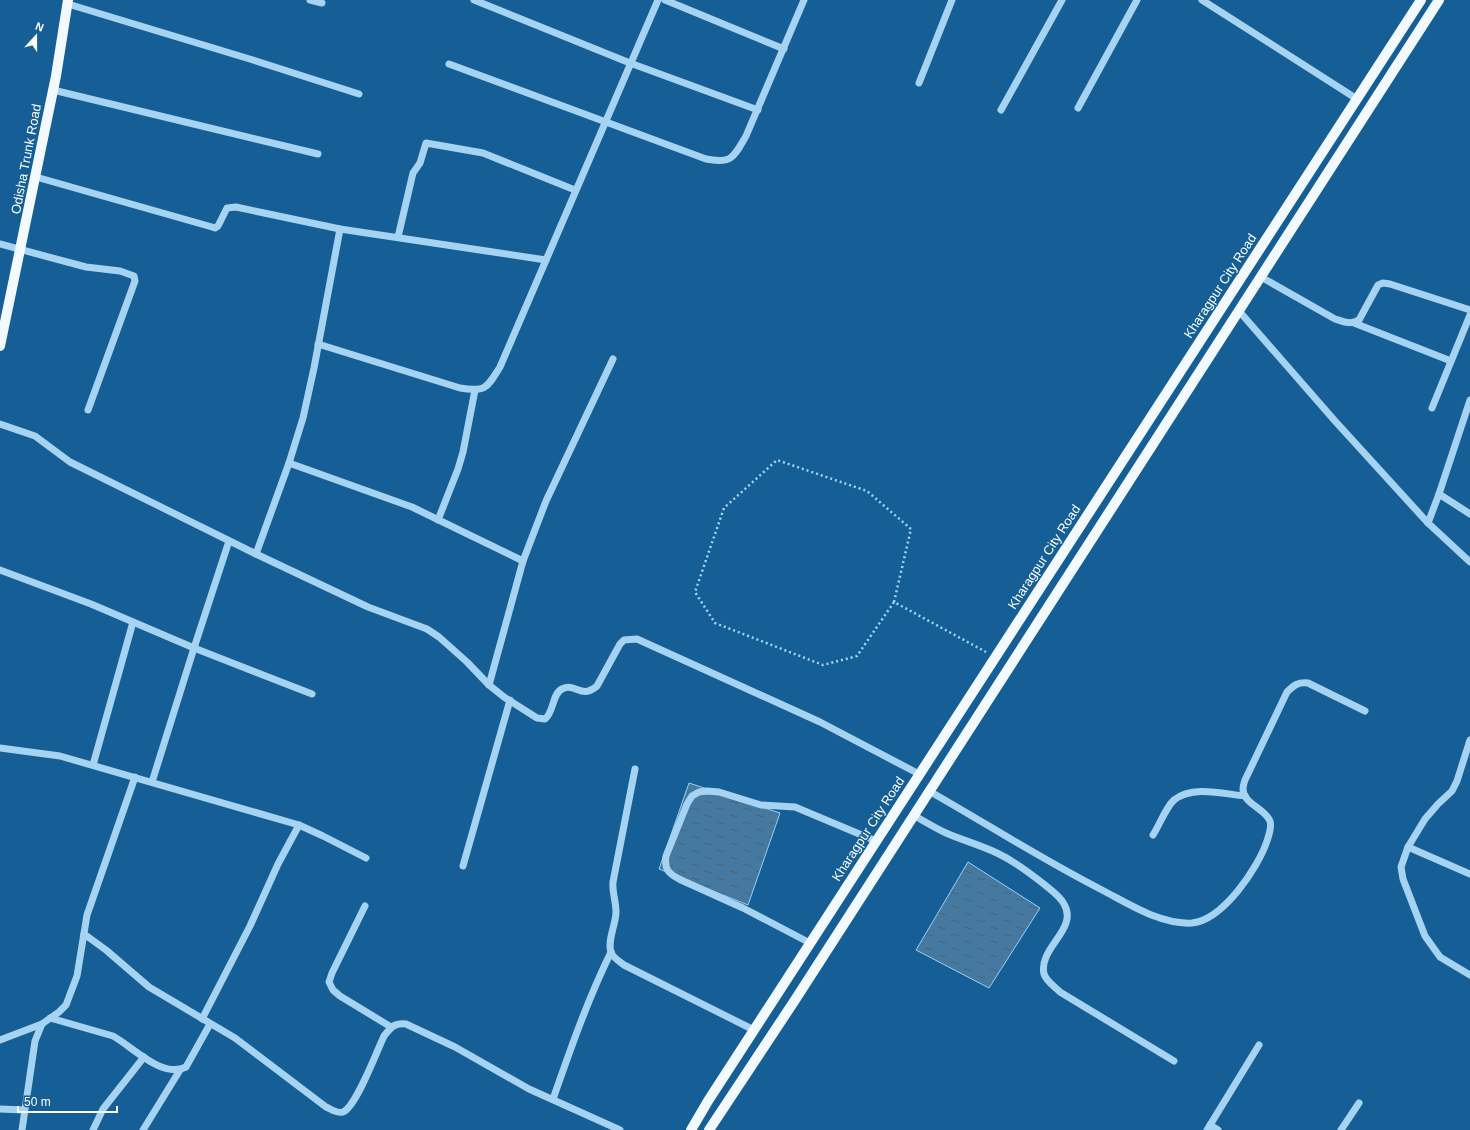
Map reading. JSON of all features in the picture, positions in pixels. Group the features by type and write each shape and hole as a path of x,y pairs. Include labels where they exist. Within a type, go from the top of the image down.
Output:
{"main road":[{"name":"Kharagpur City Road","path":"691,1130 810,943 1421,0"},
{"path":"709,1130 1439,0"},
{"name":"Odisha Trunk Road","path":"0,346 36,177 68,2"}],"street":[{"path":"310,0 322,3"},
{"path":"474,0 630,63 758,110"},
{"path":"318,344 460,388 475,390 485,388 492,380 500,366 658,0"},
{"path":"665,0 784,49"},
{"path":"449,64 706,159 720,162 730,159 738,150 758,110 804,0"},
{"path":"919,83 952,0"},
{"path":"1001,110 1062,0"},
{"path":"1078,108 1137,0"},
{"path":"1202,0 1357,99"},
{"path":"68,2 359,94"},
{"path":"53,90 318,154"},
{"path":"398,237 413,173 420,164 425,145 428,143 483,153 575,190"},
{"path":"36,177 215,228 218,226 227,208 236,207 340,229 546,260"},
{"path":"256,554 289,463 303,418 340,229"},
{"path":"0,244 20,251 86,267 120,272 134,276 135,281 88,410"},
{"path":"1261,277 1344,322 1354,323 1451,361"},
{"path":"1354,323 1359,320 1378,285 1383,283 1470,310"},
{"path":"1239,311 1428,523 1470,562"},
{"path":"1432,408 1470,315"},
{"path":"489,685 523,561 546,501 613,359"},
{"path":"438,520 463,452 475,390"},
{"path":"1428,523 1470,400"},
{"path":"0,424 35,436 70,462 256,554 368,607 427,630 439,637 467,662 489,685 537,718 545,719 549,716 557,694 560,690 566,687 586,692 592,691 597,686 620,644 624,640 636,639 820,722 920,774"},
{"path":"289,463 412,507 523,561"},
{"path":"1439,494 1470,514"},
{"path":"152,782 194,648 230,541"},
{"path":"0,570 91,604 194,648 312,694"},
{"path":"93,765 133,622"},
{"path":"929,791 1057,867 1136,908 1159,917 1178,922 1193,923 1211,915 1225,905 1243,884 1262,854 1270,828 1270,821 1266,814 1245,796 1243,790 1245,780 1268,728 1287,692 1300,682 1308,683 1365,711"},
{"path":"463,866 510,700"},
{"path":"1470,740 1457,781 1452,791 1425,819 1408,847 1401,866 1403,879 1425,936 1440,957 1470,975"},
{"path":"0,748 60,756 299,825 366,858"},
{"path":"635,769 613,882 612,890 616,911 615,925 610,943 611,952 615,958 624,965 754,1030"},
{"path":"0,1040 42,1024 66,1005 77,976 87,915 135,777"},
{"path":"810,943 743,908 673,876 667,870 665,864 666,856 687,804 692,796 699,792 719,792 761,805 795,807 876,841"},
{"path":"1153,835 1173,800 1185,794 1194,792 1245,796"},
{"path":"913,816 945,833 997,853 1036,878 1054,892 1064,902 1067,913 1064,927 1049,951 1044,964 1044,974 1049,982 1060,992 1174,1061"},
{"path":"202,1019 250,926 278,864 299,825"},
{"path":"1408,847 1470,874"},
{"path":"365,906 329,982 333,990 340,996 391,1027"},
{"path":"84,934 106,950 149,987 235,1038 334,1112 342,1112 349,1108 356,1098 384,1036 391,1027 398,1023 406,1024 455,1046 529,1089 620,1130"},
{"path":"553,1099 593,988 611,952"},
{"path":"50,1018 113,1036 156,1065 170,1070 180,1070 186,1067 210,1024"},
{"path":"22,1130 35,1042 42,1024"},
{"path":"1218,1130 1208,1128 1259,1045"},
{"path":"93,1130 103,1109 144,1057"},
{"path":"142,1130 180,1070"},
{"path":"1341,1130 1359,1103"},
{"path":"0,1109 24,1110"}],"path":[{"path":"777,460 867,491 911,529 894,602 857,656 823,665 715,623 695,592 724,508 777,460"},
{"path":"894,602 995,657"}],"water":[{"path":"689,783 780,813 748,905 659,869"},
{"path":"968,862 1040,908 989,988 916,950"}]}
